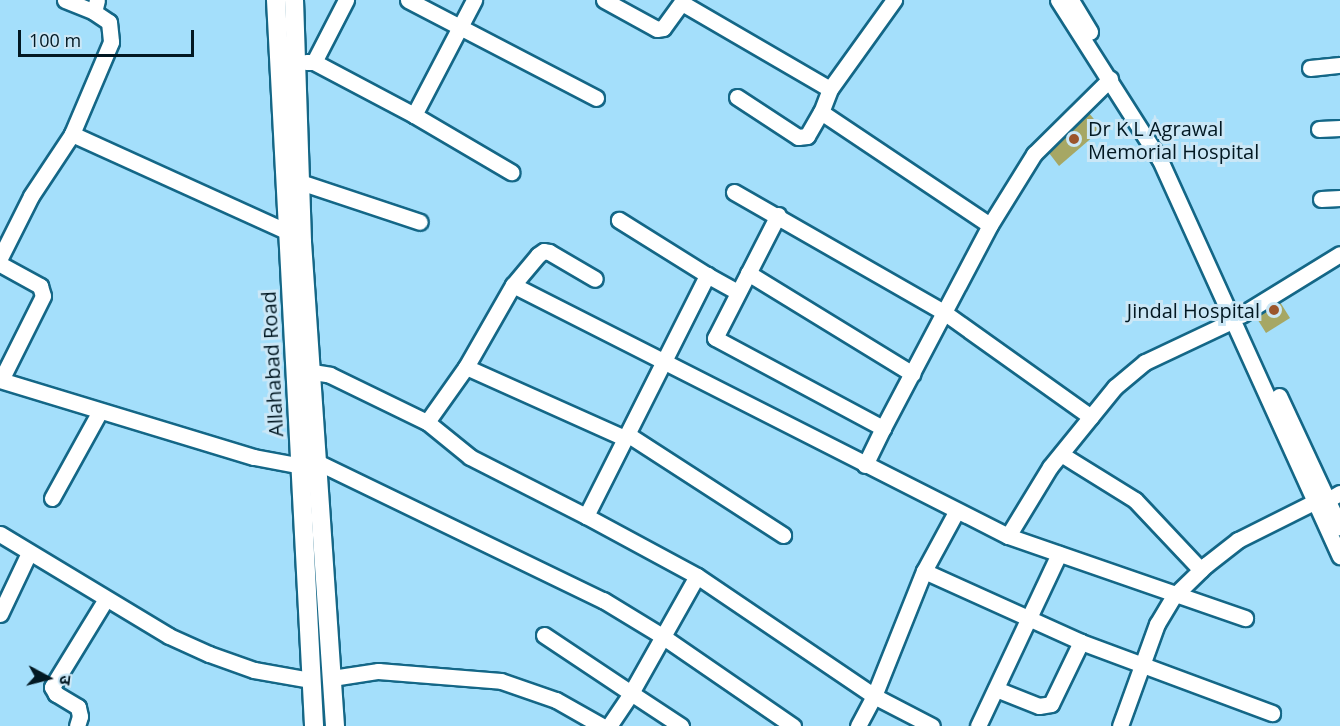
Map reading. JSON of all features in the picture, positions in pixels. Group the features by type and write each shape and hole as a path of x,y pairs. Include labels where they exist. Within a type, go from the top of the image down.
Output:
{"main road":[{"name":"Allahabad Road","path":"276,0 296,61 288,232 312,466 311,680 314,726"},
{"path":"294,0 303,370"},
{"path":"312,466 335,726"}],"street":[{"path":"0,258 30,196 72,134 111,42 109,22 95,6 66,0"},
{"path":"346,0 296,61 414,115 511,172"},
{"path":"408,0 596,98"},
{"path":"414,115 474,0"},
{"path":"604,0 657,29 663,28 682,1 830,89"},
{"path":"736,97 798,137 807,136 821,112 830,89 894,0"},
{"path":"1058,0 1160,160 1237,317"},
{"path":"1071,0 1159,146 1324,501 1340,527"},
{"path":"1310,68 1340,65"},
{"path":"865,465 990,225 1034,154 1110,79"},
{"path":"821,112 990,225"},
{"path":"1319,129 1340,128"},
{"path":"72,134 288,232"},
{"path":"300,182 420,222"},
{"path":"734,192 778,215 945,313 1091,417"},
{"path":"1322,199 1340,198"},
{"path":"778,215 715,338 883,428"},
{"path":"619,220 738,292"},
{"path":"427,422 466,367 513,285 538,255 544,251 595,279"},
{"path":"1008,536 1050,467 1115,387 1145,362 1237,317 1340,254"},
{"path":"0,264 40,286 43,296 0,380 254,457 312,466 603,600 662,636 793,726"},
{"path":"748,273 913,374"},
{"path":"586,516 707,275"},
{"path":"513,285 664,360 956,512 1008,536 1174,596 1245,618"},
{"path":"466,367 626,436 783,535"},
{"path":"303,370 330,375 427,422 470,457 697,576 874,696 932,726"},
{"path":"52,498 100,411"},
{"path":"1061,454 1134,500 1200,570"},
{"path":"1324,501 1340,556"},
{"path":"1120,726 1157,624 1174,596 1200,570 1238,540 1324,501"},
{"path":"858,726 874,696 924,572 956,512"},
{"path":"0,534 169,636 254,670 311,680"},
{"path":"0,614 29,553"},
{"path":"978,726 1059,554"},
{"path":"924,572 1081,642 1272,713"},
{"path":"609,726 631,693 697,576"},
{"path":"77,726 80,716 78,707 56,694 52,687 106,599"},
{"path":"544,634 681,726"},
{"path":"996,689 1039,706 1051,704 1081,642"},
{"path":"332,678 378,672 501,681 556,700 602,726"}],"building":[{"path":"1089,113 1102,129 1059,166 1049,153"},
{"path":"1280,302 1290,318 1266,333 1256,317"}],"place":[{"name":"Dr K L Agrawal Memorial Hospital","path":"1074,139"},
{"name":"Jindal Hospital","path":"1274,310"}]}
